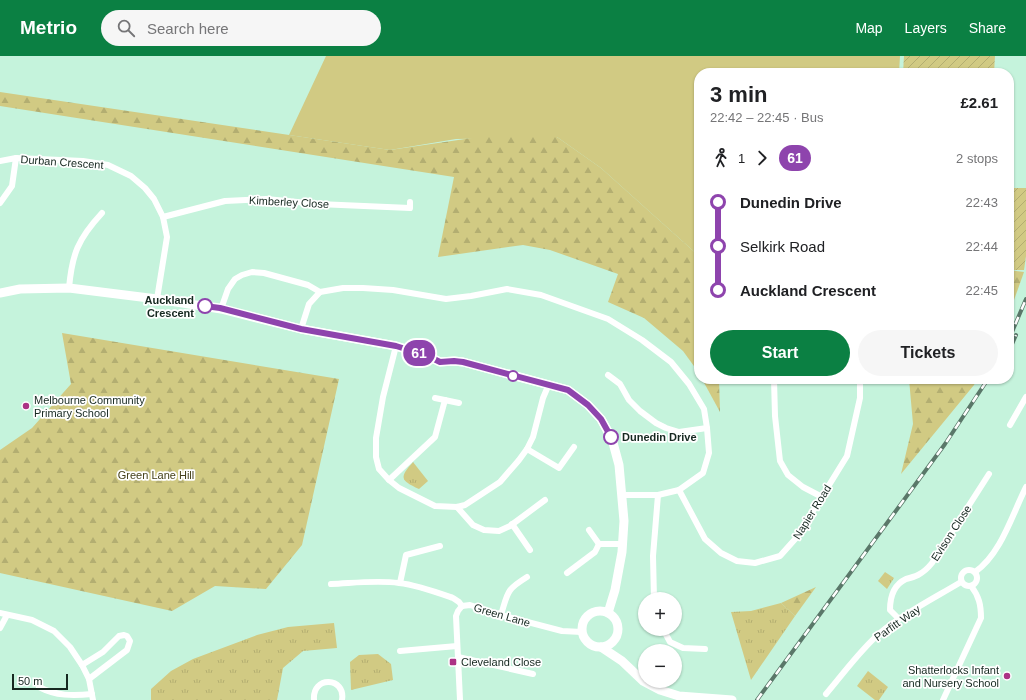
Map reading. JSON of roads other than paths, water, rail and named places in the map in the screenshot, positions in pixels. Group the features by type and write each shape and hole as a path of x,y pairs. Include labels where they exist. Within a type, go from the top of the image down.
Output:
{"street":[{"name":"Durban Crescent","path":"0,161 16,158 83,161 108,165 132,176 154,199 163,217 167,237 157,298"},
{"path":"0,203 12,186 16,158"},
{"name":"Kimberley Close","path":"163,217 225,201 266,199 318,204 410,208 410,202"},
{"path":"69,288 71,267 77,249 84,235 102,213"},
{"path":"220,308 228,289 235,279 252,272 264,273 308,284 320,292"},
{"path":"0,293 20,289 69,288 157,298 220,308 301,329 396,346 428,356 440,362 463,362 568,390 588,405 601,419 612,439 619,465 623,495 624,521 615,590 608,612"},
{"path":"301,329 309,304 320,292 343,288 393,290 446,299 507,289 541,295 608,319 642,340 671,362 690,384 704,409 708,428 709,453 703,473 679,490 658,495 623,495"},
{"path":"396,346 383,397 376,438 376,457 379,469 389,480 399,488 435,506 457,507 465,505 500,482 527,449 533,436 549,384"},
{"path":"608,375 620,384 630,400 640,411 656,423 680,432 708,428"},
{"path":"774,384 775,416 780,461 788,475 803,487 822,496"},
{"name":"Napier Road","path":"679,490 705,539 721,553 737,561 755,563 780,556 797,537 847,456 860,398 860,384"},
{"path":"1010,425 1026,397"},
{"path":"435,398 459,404"},
{"path":"389,480 435,437 445,400"},
{"path":"527,449 559,468 574,447"},
{"name":"Evison Close","path":"899,619 890,610 890,598 895,588 904,580 917,576 932,563 989,474"},
{"path":"975,572 990,557 1000,543 1026,487"},
{"path":"654,592 653,556 658,495"},
{"path":"457,507 473,525 484,530 499,531 512,524 546,500"},
{"path":"512,524 530,550"},
{"path":"589,530 599,544"},
{"path":"599,544 622,544"},
{"path":"567,573 594,552 599,544"},
{"path":"400,583 406,556 440,546"},
{"path":"968,569 975,572 977,581 971,586 965,586 961,582 960,576 963,572 968,569"},
{"path":"501,615 507,595 512,587 527,577"},
{"name":"Green Lane","path":"331,584 363,582 400,583 412,585 453,598 462,606 470,605 562,631 582,632"},
{"name":"Parfitt Way","path":"826,694 863,648 882,631 899,619 961,582"},
{"path":"943,700 981,618 981,607 978,596 971,586"},
{"path":"460,700 456,613 462,606"},
{"path":"601,647 610,644 613,641 616,636 617,625 616,620 608,612 597,611 592,612 584,620 582,632 586,640 590,644 601,647 622,661 643,681 660,690 679,696 699,699 732,700"},
{"path":"0,613 32,620 54,631 70,647 82,665 90,679 93,697 72,696 49,692 39,687"},
{"path":"0,628 8,615"},
{"path":"82,665 103,652 119,636 127,636 130,641 127,650 90,679"},
{"path":"667,636 670,642 683,648 705,649"},
{"path":"613,641 622,661"},
{"path":"400,652 457,646"},
{"path":"458,657 532,674"},
{"path":"314,700 316,688 327,682 331,682 338,686 342,693 342,700"}],"railway":[{"path":"1014,327 1026,299"},
{"path":"1014,340 1016,335"},
{"path":"757,700 945,444 985,384"}],"place":[{"name":"Auckland Crescent","path":"205,306"},
{"name":"Melbourne Community Primary School","path":"26,406"},
{"name":"Dunedin Drive","path":"611,437"},
{"name":"Cleveland Close","path":"453,662"},
{"name":"Shatterlocks Infant and Nursery School","path":"1007,676"}],"park label":[{"name":"Green Lane Hill","path":"156,475"}]}
